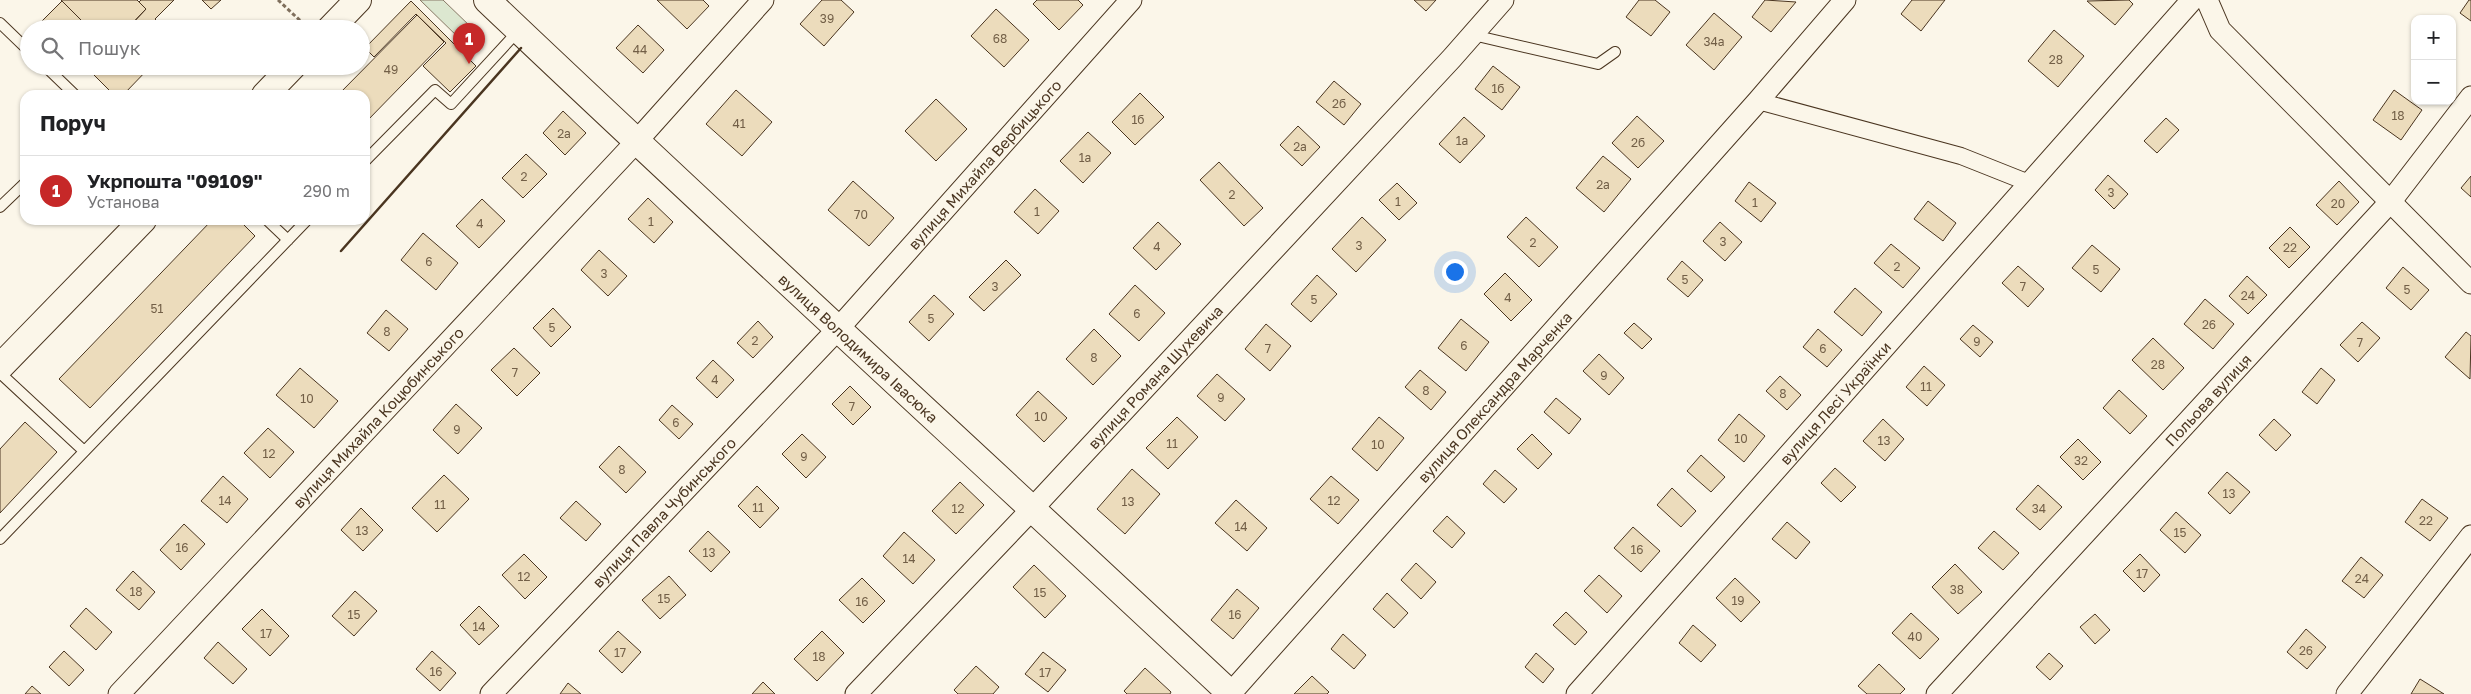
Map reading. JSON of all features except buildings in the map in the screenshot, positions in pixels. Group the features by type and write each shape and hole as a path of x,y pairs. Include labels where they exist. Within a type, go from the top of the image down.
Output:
{"street":[{"path":"339,20 358,0"},
{"name":"вулиця Володимира Івасюка","path":"488,0 837,330 1033,508 1230,694"},
{"name":"вулиця Михайла Коцюбинського","path":"118,694 636,142 763,0"},
{"name":"вулиця Михайла Вербицького","path":"837,330 1131,0"},
{"name":"вулиця Романа Шухевича","path":"856,694 1033,508 1452,58 1503,0"},
{"name":"вулиця Олександра Марченка","path":"1230,694 1758,101 1845,0"},
{"name":"вулиця Лесі Українки","path":"1577,694 2192,0"},
{"path":"2207,0 2220,30 2471,283"},
{"path":"270,90 284,75"},
{"name":"Польова вулиця","path":"1937,694 2391,201 2471,97"},
{"path":"1758,101 1962,156 2028,183"},
{"path":"0,367 138,225"},
{"name":"вулиця Павла Чубинського","path":"491,694 837,330"},
{"path":"2346,694 2471,536"}],"lane":[{"path":"0,24 20,43"},
{"path":"370,156 435,90 451,104 519,30"},
{"path":"1473,35 1598,64 1614,52"},
{"path":"54,75 70,90"},
{"path":"0,207 20,188"},
{"path":"272,225 288,240"},
{"path":"0,539 302,225"},
{"path":"0,373 84,451"}],"path":[{"path":"278,0 299,20"}],"green space":[{"path":"420,0 443,0 472,28 461,40"}],"wall":[{"path":"370,218 521,48"},
{"path":"341,251 364,225"}],"place":[{"name":"Укрпошта \"09109\"","path":"469,64"}]}
